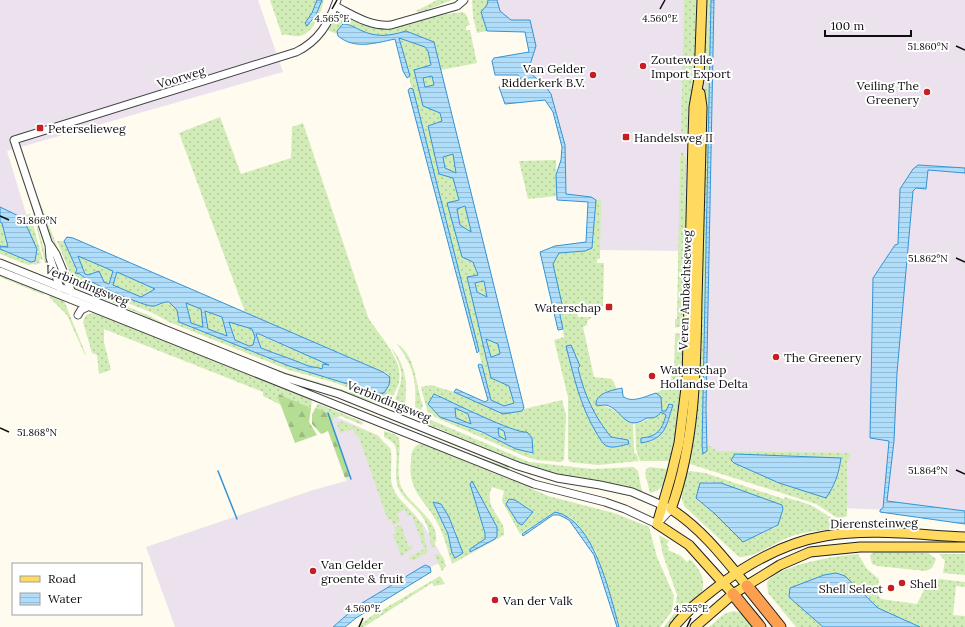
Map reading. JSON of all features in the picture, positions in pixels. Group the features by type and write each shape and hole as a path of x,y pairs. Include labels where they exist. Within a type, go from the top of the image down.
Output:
{"highway":[{"path":"747,586 780,627"},
{"path":"733,594 760,627"}],"main road":[{"name":"Veren Ambachtseweg","path":"657,524 672,476 679,443 687,380 694,107 699,79 702,0"},
{"name":"Veren Ambachtseweg","path":"671,509 682,474 694,372 702,107 699,79"},
{"name":"Verbindingsweg","path":"671,509 698,530 747,586"},
{"name":"Verbindingsweg","path":"657,524 689,545 733,594"},
{"name":"Dierensteinweg","path":"674,627 685,614 736,573 789,546 826,536 877,533 965,537"},
{"name":"Dierensteinweg","path":"695,627 733,594 794,558 822,550 860,546 965,547"}],"street":[{"name":"Voorweg","path":"50,245 14,140 291,54 312,42 318,36 330,18 336,3 366,21 381,26 391,25 463,1"},
{"path":"50,245 53,270 63,297"},
{"path":"50,245 56,254 72,292 74,301"},
{"name":"Verbindingsweg","path":"0,263 283,377 339,394 518,466 557,478 632,492 671,509"},
{"path":"44,280 53,270"},
{"name":"Verbindingsweg","path":"0,271 283,386 318,396 530,483 625,508 657,524"},
{"path":"78,315 81,310 87,307"},
{"name":"Veren Ambachtseweg","path":"657,524 671,509"}],"shaded area":[{"path":"0,0 258,0 283,72 7,151 41,263 35,265 0,251"},
{"path":"492,0 965,0 965,520 888,510 842,508 707,458 701,446 709,254 683,251 597,250 591,200 564,197 564,155 551,103 525,75 532,46 526,26 498,22"},
{"path":"326,412 379,436 389,451 388,478 396,499 423,524 445,561 423,570 335,627 175,627 146,547 313,490 346,481 347,474"}],"green space":[{"path":"270,0 317,0 312,13 305,23 311,23 322,0 324,0 319,16 313,26 305,34 298,36 282,35"},
{"path":"437,0 452,0 419,13 416,11"},
{"path":"472,0 488,0 487,5 482,12 487,31 477,33 473,17"},
{"path":"684,0 698,0 691,124 689,131 681,136"},
{"path":"707,0 711,0 702,452 705,453 707,446 710,446 717,451 850,453 851,454 847,462 847,516 842,518 836,517 816,504 690,464 698,351","holes":["840,469 834,486 826,498 779,483"]},
{"path":"462,12 466,14 470,25 466,26 466,30 470,30 477,63 441,70 434,42 406,31 380,37 369,34 347,24 337,34 327,30 339,14 379,28 389,28 428,17"},
{"path":"399,38 425,47 428,51 431,65 414,70 440,113 442,121 428,126 439,174 453,178 459,200 448,203 478,275 467,277 491,378 509,386 515,403 504,406 491,400"},
{"path":"432,76 434,85 425,87 423,78"},
{"path":"220,117 241,174 291,158 292,127 303,123 368,317 394,356 398,365 400,373 399,382 392,398 389,395 387,397 388,400 365,394 336,383 289,370 169,322 153,313 85,286 70,273 57,241 65,242 77,270 75,273 80,274 102,288 153,306 166,302 169,303 177,310 178,320 183,323 289,366 337,379 362,389 382,394 389,375 386,373 245,312 179,133"},
{"path":"683,152 686,160 684,323 675,328 675,319 677,319 680,159 681,153"},
{"path":"453,154 457,173 445,168 443,156"},
{"path":"556,160 557,196 528,199 519,161"},
{"path":"36,196 39,200 67,272 46,226"},
{"path":"30,199 48,264 45,263"},
{"path":"596,200 601,200 600,259 597,259 597,263 604,263 603,306 575,306 578,317 592,317 587,321 587,325 583,327 594,377 612,379 617,389 602,394 596,403 600,406 605,406 613,410 633,423 634,452 639,461 598,465 570,462 568,459 568,397 554,340 564,337 560,315 562,304 553,264 559,253 585,251 593,246","holes":["566,346 578,368 582,386 595,416 611,437 628,440 607,446 603,442 581,402"]},
{"path":"465,206 472,232 460,226 457,209"},
{"path":"30,214 43,260 40,259 38,261 39,263 28,265 0,254 0,249 31,262 36,259 37,249 22,216"},
{"path":"0,222 2,223 9,248 0,246"},
{"path":"77,255 113,271 108,284 104,282 99,271 88,275 85,274"},
{"path":"117,272 156,289 141,297 112,285"},
{"path":"0,274 42,291 44,295 0,277"},
{"path":"70,278 82,288 150,316 168,326 278,370 376,400 375,403 292,377 152,322 138,313 74,287"},
{"path":"483,280 487,297 477,292 475,283"},
{"path":"48,294 62,299 65,303 86,355 67,315"},
{"path":"186,303 201,309 203,327 191,323"},
{"path":"205,310 222,317 228,336 208,329"},
{"path":"93,313 100,314 298,393 312,400 311,408 279,394 278,398 281,405 263,396 263,392 104,329 104,342 111,370 99,374 97,355 92,353 83,322 86,315"},
{"path":"229,321 252,329 255,337 253,345 249,346 235,340"},
{"path":"675,333 682,334 685,339 680,400 670,461 640,461 636,449 635,424 661,412 666,414 663,424 658,432 652,436 641,438 651,442 667,425 673,405 666,412 662,411 661,401 656,393 669,385 671,376 674,376"},
{"path":"257,334 329,365 323,364 322,369 308,366 261,348"},
{"path":"486,338 498,344 500,354 491,357"},
{"path":"396,343 408,355 412,363 423,405 421,410 415,407 413,374 402,351"},
{"path":"391,347 400,360 406,381 405,404 395,400 400,384 401,373 400,367"},
{"path":"431,385 454,392 503,414 562,400 566,415 564,460 561,462 537,460 524,456 428,414 421,387","holes":["434,394 496,423 527,432 531,437 532,454 443,417 429,402"]},
{"path":"279,394 311,408 309,422 317,435 295,443 278,398"},
{"path":"319,404 363,422 362,425 341,416 334,418 332,424 328,412 314,410"},
{"path":"316,408 328,413 350,476 345,478 328,431 321,434 312,424 312,414"},
{"path":"455,408 468,414 471,424 456,418"},
{"path":"415,413 529,462 592,469 634,467 638,471 642,492 612,483 562,475 531,468 423,422"},
{"path":"341,421 377,435 390,448 393,488 420,522 428,552 413,561 408,558 424,549 412,515 408,516 405,509 397,514 400,522 393,525 391,519 388,520 358,435 356,436 353,429 340,433 337,423"},
{"path":"498,428 504,430 506,440 499,436"},
{"path":"384,431 398,437 400,446 399,475 402,489 432,524 435,531 436,540 433,548 431,547 429,532 425,521 400,492 396,476 396,448 392,442 384,437"},
{"path":"419,444 425,445 548,496 614,513 649,527 657,557 674,596 672,611 660,627 619,627 596,552 570,517 553,513 520,534 503,503 502,500 504,491 492,487 490,501 502,524 504,535 452,564 439,526 419,495 412,480 411,455 413,449","holes":["472,481 497,527 495,539 470,552 470,549 485,539 485,533","515,500 533,512 522,524 518,523 506,504","433,502 441,504 456,532 455,557 448,534"]},
{"path":"451,446 483,459 509,467 508,471 450,448"},
{"path":"647,468 668,469 661,487 650,493 645,473"},
{"path":"690,471 705,473 784,499 784,497 803,502 832,518 845,522 841,528 798,534 752,555 739,557 685,507 681,494 686,472","holes":["703,483 721,483 776,527 743,542 714,513 698,500"]},
{"path":"401,525 409,547 413,546 413,548 401,556 393,534 396,533 394,527"},
{"path":"659,535 669,541 666,545 669,547 668,550 681,556 687,562 690,559 699,570 703,579 703,588 700,596 671,627 664,627 675,612 677,595 663,555"},
{"path":"876,551 928,553 936,559 932,568 926,571 877,566 872,564 870,555"},
{"path":"438,554 443,557 446,566 442,571 434,555"},
{"path":"858,554 867,569 879,579 877,593 881,599 917,604 924,590 920,588 922,585 932,583 940,579 965,582 965,587 956,586 953,615 965,616 965,627 920,627 878,608 866,596 824,575 790,588 789,597 823,627 796,627 768,593 767,582 784,570 810,562"},
{"path":"939,554 965,554 965,575 943,573 945,561"},
{"path":"440,576 445,584 434,586 432,583 364,627 357,627 370,617"},
{"path":"733,611 743,615 755,627 709,627 724,614"}],"water":[{"path":"317,0 322,0 316,15 307,26 305,23 312,13"},
{"path":"488,0 497,0 500,11 511,20 530,20 536,46 528,71 546,87 551,94 565,145 566,194 591,197 596,200 592,248 585,251 559,253 553,264 562,304 560,315 563,329 558,330 540,252 555,246 586,242 588,202 557,200 556,175 561,160 562,147 553,112 545,100 505,104 499,87 503,85 517,84 521,79 518,75 495,75 492,61 494,58 529,52 525,32 487,31 481,12 487,5"},
{"path":"711,0 714,0 706,409 707,451 703,454 702,446"},
{"path":"343,24 349,25 366,33 378,35 388,35 406,31 434,42 524,408 522,411 503,414 454,392 456,389 485,402 488,400 478,365 480,364 482,365 491,400 504,406 514,403 509,386 491,378 467,277 478,275 473,262 462,257 447,203 459,200 453,178 439,174 428,126 442,121 440,113 423,106 414,70 431,65 428,51 425,47 399,38 410,76 407,78 403,71 395,39 373,44 358,44 351,43 338,36 337,31","holes":["432,76 434,85 425,87 423,78","453,154 456,173 445,168 443,157","465,206 471,232 460,225 457,209","484,281 487,297 477,292 475,283","486,339 498,344 500,354 491,357"]},
{"path":"410,88 413,89 479,351 477,353 408,90"},
{"path":"918,165 965,168 965,173 928,170 926,189 916,188 913,191 897,373 894,441 887,501 965,511 965,524 880,512 883,508 889,441 870,438 873,278 895,245 898,244 900,189 913,169"},
{"path":"0,207 23,218 37,249 35,261 31,262 0,249 0,246 8,247 2,223 0,222"},
{"path":"67,237 73,238 383,372 390,377 389,385 384,393 380,394 289,366 179,322 177,310 169,302 151,306 113,292 92,282 80,274 75,273 77,270 64,241","holes":["78,256 113,271 109,284 104,282 99,271 88,275 85,274","117,272 155,289 141,297 113,285","186,303 201,309 203,327 191,323","205,311 222,317 227,336 208,329","229,322 252,329 255,337 253,345 249,346 235,340","256,334 329,365 323,364 322,369 261,348"]},
{"path":"571,345 580,366 578,368 583,387 595,413 611,437 628,440 629,444 609,447 601,441 586,413 575,380 566,346"},
{"path":"622,388 623,396 630,399 639,399 656,393 661,397 662,411 666,411 669,404 673,405 664,430 656,438 641,443 641,438 651,436 661,429 666,415 661,412 656,417 646,418 633,423 628,421 611,407 606,405 596,405 596,401 601,395"},
{"path":"434,394 497,423 527,432 532,438 533,453 516,449 482,432 440,417 428,404","holes":["455,408 468,414 471,424 456,418","498,428 504,431 506,440 499,436"]},
{"path":"735,454 841,458 836,479 826,498 779,483 734,463 731,460"},
{"path":"472,481 497,527 497,536 495,539 470,552 470,549 485,539 485,533 470,484"},
{"path":"700,483 721,483 782,505 783,509 778,525 743,542 714,513 696,498"},
{"path":"509,499 515,500 533,512 522,525 518,523 506,504"},
{"path":"433,502 441,504 449,517 463,553 455,558 452,553 448,534"},
{"path":"555,512 569,518 580,528 590,543 605,578 619,627 617,627 594,555 569,520 559,515 553,515 523,536 522,534"},
{"path":"425,565 430,567 431,572 356,618 345,627 333,627 357,606"},
{"path":"836,573 845,576 878,608 920,627 823,627 789,597 790,588 824,575"}],"waterway":[{"path":"328,413 351,479"},
{"path":"218,471 237,519"}],"place":[{"name":"Zoutewelle Import Export","path":"643,66"},
{"name":"Van Gelder Ridderkerk B.V.","path":"593,75"},
{"name":"Veiling The Greenery","path":"927,92"},
{"name":"Peterselieweg","path":"40,128"},
{"name":"Handelsweg II","path":"626,137"},
{"name":"Waterschap","path":"609,307"},
{"name":"The Greenery","path":"776,357"},
{"name":"Waterschap Hollandse Delta","path":"652,376"},
{"name":"Van Gelder groente & fruit","path":"313,571"},
{"name":"Shell","path":"902,583"},
{"name":"Shell Select","path":"891,588"},
{"name":"Van der Valk","path":"495,600"}]}
